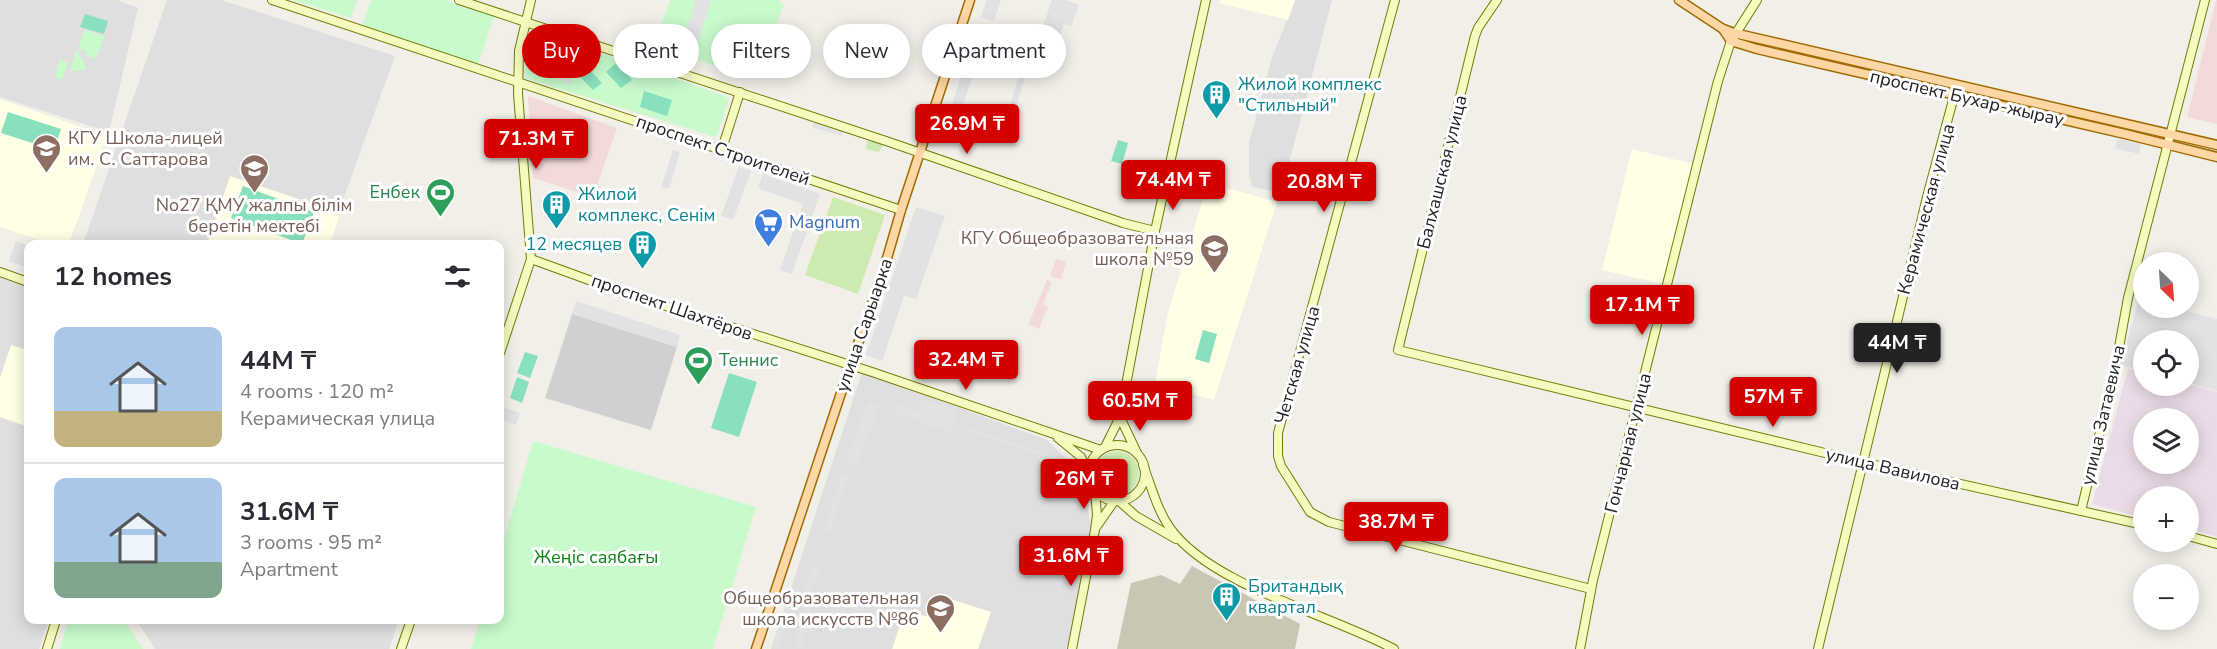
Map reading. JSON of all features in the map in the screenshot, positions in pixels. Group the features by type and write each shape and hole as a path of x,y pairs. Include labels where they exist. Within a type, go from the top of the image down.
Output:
{"main road":[{"name":"улица Сарыарка","path":"756,649 881,279 901,210 970,0"},
{"path":"1679,0 1732,37"},
{"name":"проспект Бухар-жырау","path":"1732,37 1957,85 2217,145"},
{"name":"проспект Бухар-жырау","path":"1732,37 1954,95 2217,157"}],"street":[{"name":"проспект Строителей","path":"272,0 901,210"},
{"path":"459,0 920,152 1123,223 1155,231"},
{"path":"504,341 531,259 520,141 519,51 531,0"},
{"path":"1089,477 1091,462 1103,448 1120,417 1155,231 1195,40 1206,0"},
{"name":"Четская улица","path":"1395,0 1278,433 1278,456 1281,466 1310,512 1329,522 1591,589"},
{"name":"Балхашская улица","path":"1398,350 1475,36 1497,0"},
{"name":"Гончарная улица","path":"1580,649 1591,589 1638,408 1698,160 1732,37 1757,0"},
{"name":"улица Затаевича","path":"2081,511 2115,369 2128,298 2205,0"},
{"name":"Керамическая улица","path":"1818,649 1862,462 1957,85"},
{"path":"722,149 740,92"},
{"name":"проспект Шахтёров","path":"531,259 622,292 1103,448"},
{"path":"0,272 24,281"},
{"name":"улица Вавилова","path":"1398,350 1862,462 2133,523"},
{"path":"1120,417 1143,465 1162,513 1180,541 1191,551 1226,573 1394,649"},
{"path":"1053,433 1081,457 1086,464 1095,490 1097,514 1095,530 1072,649"},
{"path":"1103,448 1124,446 1133,450 1139,457"},
{"path":"1095,530 1117,500 1129,497 1140,487 1144,472 1143,465"},
{"path":"1095,490 1101,495 1117,500 1136,516 1180,541"},
{"path":"2199,539 2217,543"},
{"path":"47,649 55,624"},
{"path":"401,649 410,624"}],"shaded area":[{"path":"0,0 117,0 138,8 109,132 0,97"},
{"path":"167,0 221,0 395,56 328,240 84,240"},
{"path":"696,0 711,0 699,39 699,24 688,24"},
{"path":"987,0 1001,0 994,21 981,17"},
{"path":"1052,0 1066,0 1079,5 1071,27 1066,24 1044,24"},
{"path":"1220,0 1295,0 1288,20 1219,3"},
{"path":"1295,0 1332,0 1281,193 1252,187 1249,175 1249,143 1272,57"},
{"path":"2217,0 2217,124 2187,117"},
{"path":"554,78 571,78 569,83"},
{"path":"961,78 972,78 958,120 948,116"},
{"path":"1018,78 1025,78 1007,137 1001,136"},
{"path":"528,96 617,128 593,197 533,178"},
{"name":"КГУ Школа-лицей им. С. Саттарова","path":"0,99 107,136 70,240 40,240 0,227"},
{"path":"814,122 843,130 841,136 812,127"},
{"path":"2117,139 2141,144 2139,154 2115,148"},
{"path":"1632,149 1693,164 1663,284 1602,270"},
{"path":"673,150 680,152 669,189 661,187"},
{"path":"739,166 751,171 733,220 721,216"},
{"path":"763,174 820,194 792,274 780,270 803,204 758,188"},
{"name":"No27 ҚМУ жалпы білім беретін мектебі","path":"230,176 340,213 331,240 208,240"},
{"path":"1208,183 1277,202 1214,400 1155,385 1168,312"},
{"path":"916,207 945,216 916,299 904,296 882,361 866,355"},
{"path":"16,241 24,244 24,267 9,261"},
{"path":"1056,259 1066,262 1061,279 1050,276"},
{"path":"0,277 24,286 24,624 48,624 39,649 0,649"},
{"path":"1047,280 1052,282 1043,304 1048,307 1039,329 1028,325"},
{"path":"577,301 680,335 677,347 572,314"},
{"path":"572,314 677,347 651,430 545,398"},
{"path":"2199,314 2217,319 2217,391 2199,386 2199,330 2133,330 2133,368 2121,365 2134,318 2199,318"},
{"path":"11,345 24,349 24,426 0,417 0,377"},
{"path":"2128,368 2133,369 2133,396 2199,396 2199,387 2217,392 2217,537 2199,532 2199,486 2133,486 2133,515 2092,504"},
{"path":"862,372 1047,440 1070,462 1083,487 1092,529 1083,584 1066,649 771,649"},
{"path":"923,399 957,411 950,432 893,412 896,404 919,411"},
{"path":"868,402 879,406 857,465 845,461"},
{"path":"504,407 520,413 516,425 504,420"},
{"path":"963,426 1057,457 1056,460 962,430"},
{"path":"842,473 849,475 829,535 823,532"},
{"path":"812,565 819,567 808,604 800,601"},
{"path":"1192,566 1300,624 1295,649 1117,649 1131,583 1161,575 1180,584"},
{"name":"Общеобразовательная школа искусств №86","path":"941,596 991,612 978,649 892,649 905,611 934,618"},
{"path":"787,602 793,604 778,647 772,645"},
{"path":"805,608 812,610 801,647 794,645"},
{"path":"139,624 398,624 389,649 155,649"}],"green space":[{"path":"293,0 357,0 351,18"},
{"path":"371,0 446,0 494,16 478,65 362,26"},
{"path":"670,0 780,0 779,2 784,4 776,24 711,24 711,64 699,60 699,24 661,24"},
{"path":"85,14 108,21 104,34 80,27"},
{"path":"84,30 105,36 96,59 87,56 87,51 78,49"},
{"path":"77,50 86,67 85,70 69,71"},
{"path":"601,53 613,57 613,78 673,78 723,95 729,100 716,137 527,79 601,78"},
{"path":"59,60 68,63 62,80 55,77"},
{"path":"613,66 613,78 630,78 632,80 621,88 606,72"},
{"path":"581,78 597,78 602,83 593,90"},
{"path":"644,91 672,100 667,116 640,107"},
{"path":"8,112 61,129 54,150 1,133"},
{"path":"869,140 883,145 879,152 866,149"},
{"path":"1118,140 1128,143 1122,164 1111,161"},
{"path":"243,186 314,212 304,240 291,240 231,218"},
{"path":"833,197 885,215 858,294 805,275"},
{"path":"1203,330 1217,334 1209,363 1195,359"},
{"path":"525,352 538,356 530,378 517,373"},
{"path":"729,373 757,382 739,437 711,428"},
{"path":"517,377 529,382 522,403 510,398"},
{"name":"Жеңіс саябағы","path":"533,441 756,507 713,649 471,649 479,624 504,624 504,539"},
{"path":"1117,451 1132,458 1139,473 1132,488 1117,495 1102,488 1095,473 1102,458"},
{"path":"67,624 127,624 143,649 60,649"}],"place":[{"name":"Жилой комплекс \"Стильный\"","path":"1217,120"},
{"name":"КГУ Школа-лицей им. С. Саттарова","path":"47,174"},
{"name":"No27 ҚМУ жалпы білім беретін мектебі","path":"254,194"},
{"name":"Енбек","path":"441,218"},
{"name":"Жилой комплекс, Сенiм","path":"557,230"},
{"name":"Magnum","path":"768,248"},
{"name":"12 месяцев","path":"643,270"},
{"name":"КГУ Общеобразовательная школа №59","path":"1215,274"},
{"name":"Теннис","path":"698,386"},
{"name":"Британдық квартал","path":"1227,622"},
{"name":"Общеобразовательная школа искусств №86","path":"940,634"}]}
